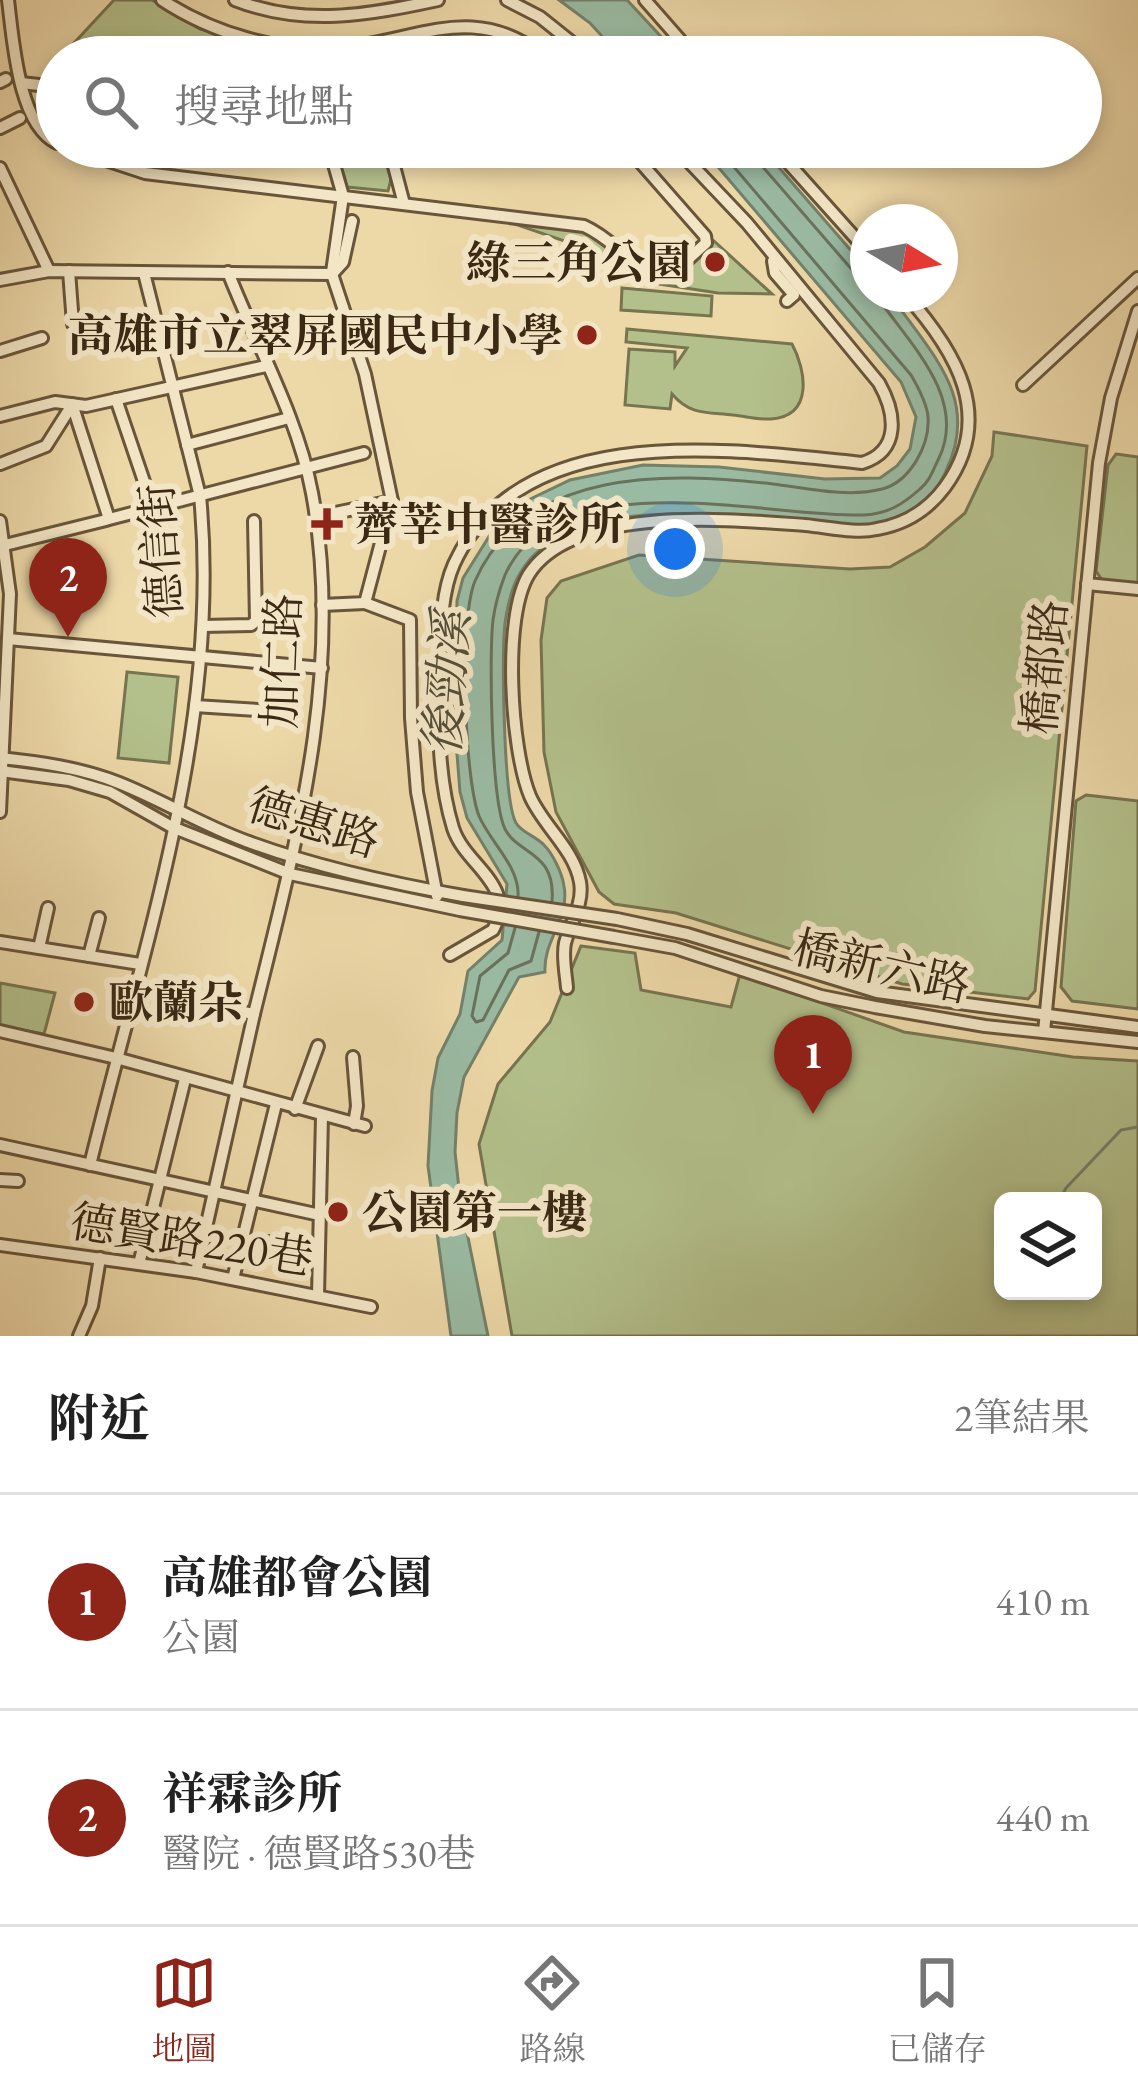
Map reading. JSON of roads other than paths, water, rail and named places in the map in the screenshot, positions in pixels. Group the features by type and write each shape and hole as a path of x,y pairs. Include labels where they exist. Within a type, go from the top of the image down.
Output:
{"street":[{"path":"8,0 21,83 36,122"},
{"path":"162,0 240,36"},
{"path":"236,0 271,13 314,18 367,14 438,0"},
{"path":"507,0 563,36"},
{"path":"645,0 677,36"},
{"path":"413,36 445,27 484,25 511,36"},
{"path":"21,83 36,85"},
{"path":"0,128 20,118"},
{"path":"0,168 49,271"},
{"path":"132,168 584,226 604,235 638,268 656,273 683,268 706,239 645,168"},
{"path":"335,168 343,196 332,273 365,374 392,500 365,603"},
{"path":"394,168 404,204"},
{"path":"449,955 493,930 500,906 493,881 455,834 441,757 439,681 445,601 454,564 484,519 512,493 530,484 590,462 631,454 676,449 862,463 883,452 890,442 891,413 879,382 747,223 695,168"},
{"path":"793,168 850,232"},
{"path":"0,201 13,195"},
{"path":"0,280 49,271 332,273 343,262 352,221"},
{"path":"772,256 775,273 794,295 787,301"},
{"path":"69,272 73,324"},
{"name":"加仁路","path":"196,1272 294,858 322,668 316,517 307,467 228,272"},
{"name":"德信街","path":"90,1165 172,827 195,706 203,626 200,496 144,273"},
{"path":"1022,385 1138,278"},
{"name":"橋都路","path":"1045,1033 1105,430 1138,310"},
{"path":"567,988 564,947 581,884 569,856 531,800 511,664 515,613 531,572 545,556 617,526 730,519 873,530 911,519 955,473 968,444 970,412 959,369 918,312"},
{"path":"0,351 42,338"},
{"path":"0,416 55,402 86,406 266,366"},
{"path":"116,399 153,508"},
{"path":"0,464 46,446 72,404"},
{"path":"72,404 108,520"},
{"path":"187,445 289,418"},
{"path":"5,545 364,453"},
{"path":"316,517 392,500"},
{"path":"0,520 10,594 0,812"},
{"path":"203,626 256,621 254,521"},
{"path":"1087,584 1138,589"},
{"path":"322,605 365,603 410,620 416,792 438,891 435,906"},
{"path":"8,639 322,668"},
{"path":"195,706 258,710"},
{"name":"德惠路","path":"2,765 114,781 175,812 294,858 463,896 616,919"},
{"name":"德惠路","path":"2,765 110,792 172,827 290,874 435,906 614,937"},
{"path":"39,948 48,908"},
{"path":"89,956 99,918"},
{"name":"橋新六路","path":"616,919 687,934 877,992 1138,1028"},
{"name":"橋新六路","path":"614,937 713,958 820,996 1045,1033 1138,1042"},
{"path":"0,942 140,964"},
{"path":"174,999 254,1014"},
{"path":"0,1031 359,1125 353,1057"},
{"path":"295,1109 318,1046"},
{"path":"139,1264 185,1078"},
{"path":"233,1279 276,1104"},
{"path":"318,1296 322,1116"},
{"path":"0,1144 320,1215"},
{"path":"0,1180 18,1181"},
{"path":"270,1242 319,1250"},
{"name":"德賢路220巷","path":"0,1245 196,1272 371,1307"},
{"path":"79,1336 92,1306 100,1258"}],"water":[{"path":"559,0 627,0 660,36 602,36"},
{"name":"後勁溪","path":"719,168 779,168 850,249 850,312 902,312 948,380 958,422 955,446 934,491 918,509 895,522 861,526 696,514 609,520 571,531 539,550 517,579 504,640 508,786 516,823 554,858 565,898 545,972 519,977 464,1077 455,1152 488,1336 451,1336 428,1166 432,1091 438,1058 460,1014 468,971 502,940 507,884 467,818 460,792 454,716 457,601 463,578 495,527 518,505 570,480 643,465 719,467 825,479 880,478 910,449 916,417 901,382"}],"waterway":[{"path":"1064,1192 1121,1130 1138,1127"}],"place":[{"name":"綠三角公園","path":"715,262"},
{"name":"高雄市立翠屏國民中小學","path":"587,335"},
{"name":"薺莘中醫診所","path":"327,524"},
{"name":"祥霖診所","path":"68,637"},
{"name":"歐蘭朵","path":"84,1002"},
{"name":"高雄都會公園","path":"813,1114"},
{"name":"公園第一樓","path":"338,1212"}]}
